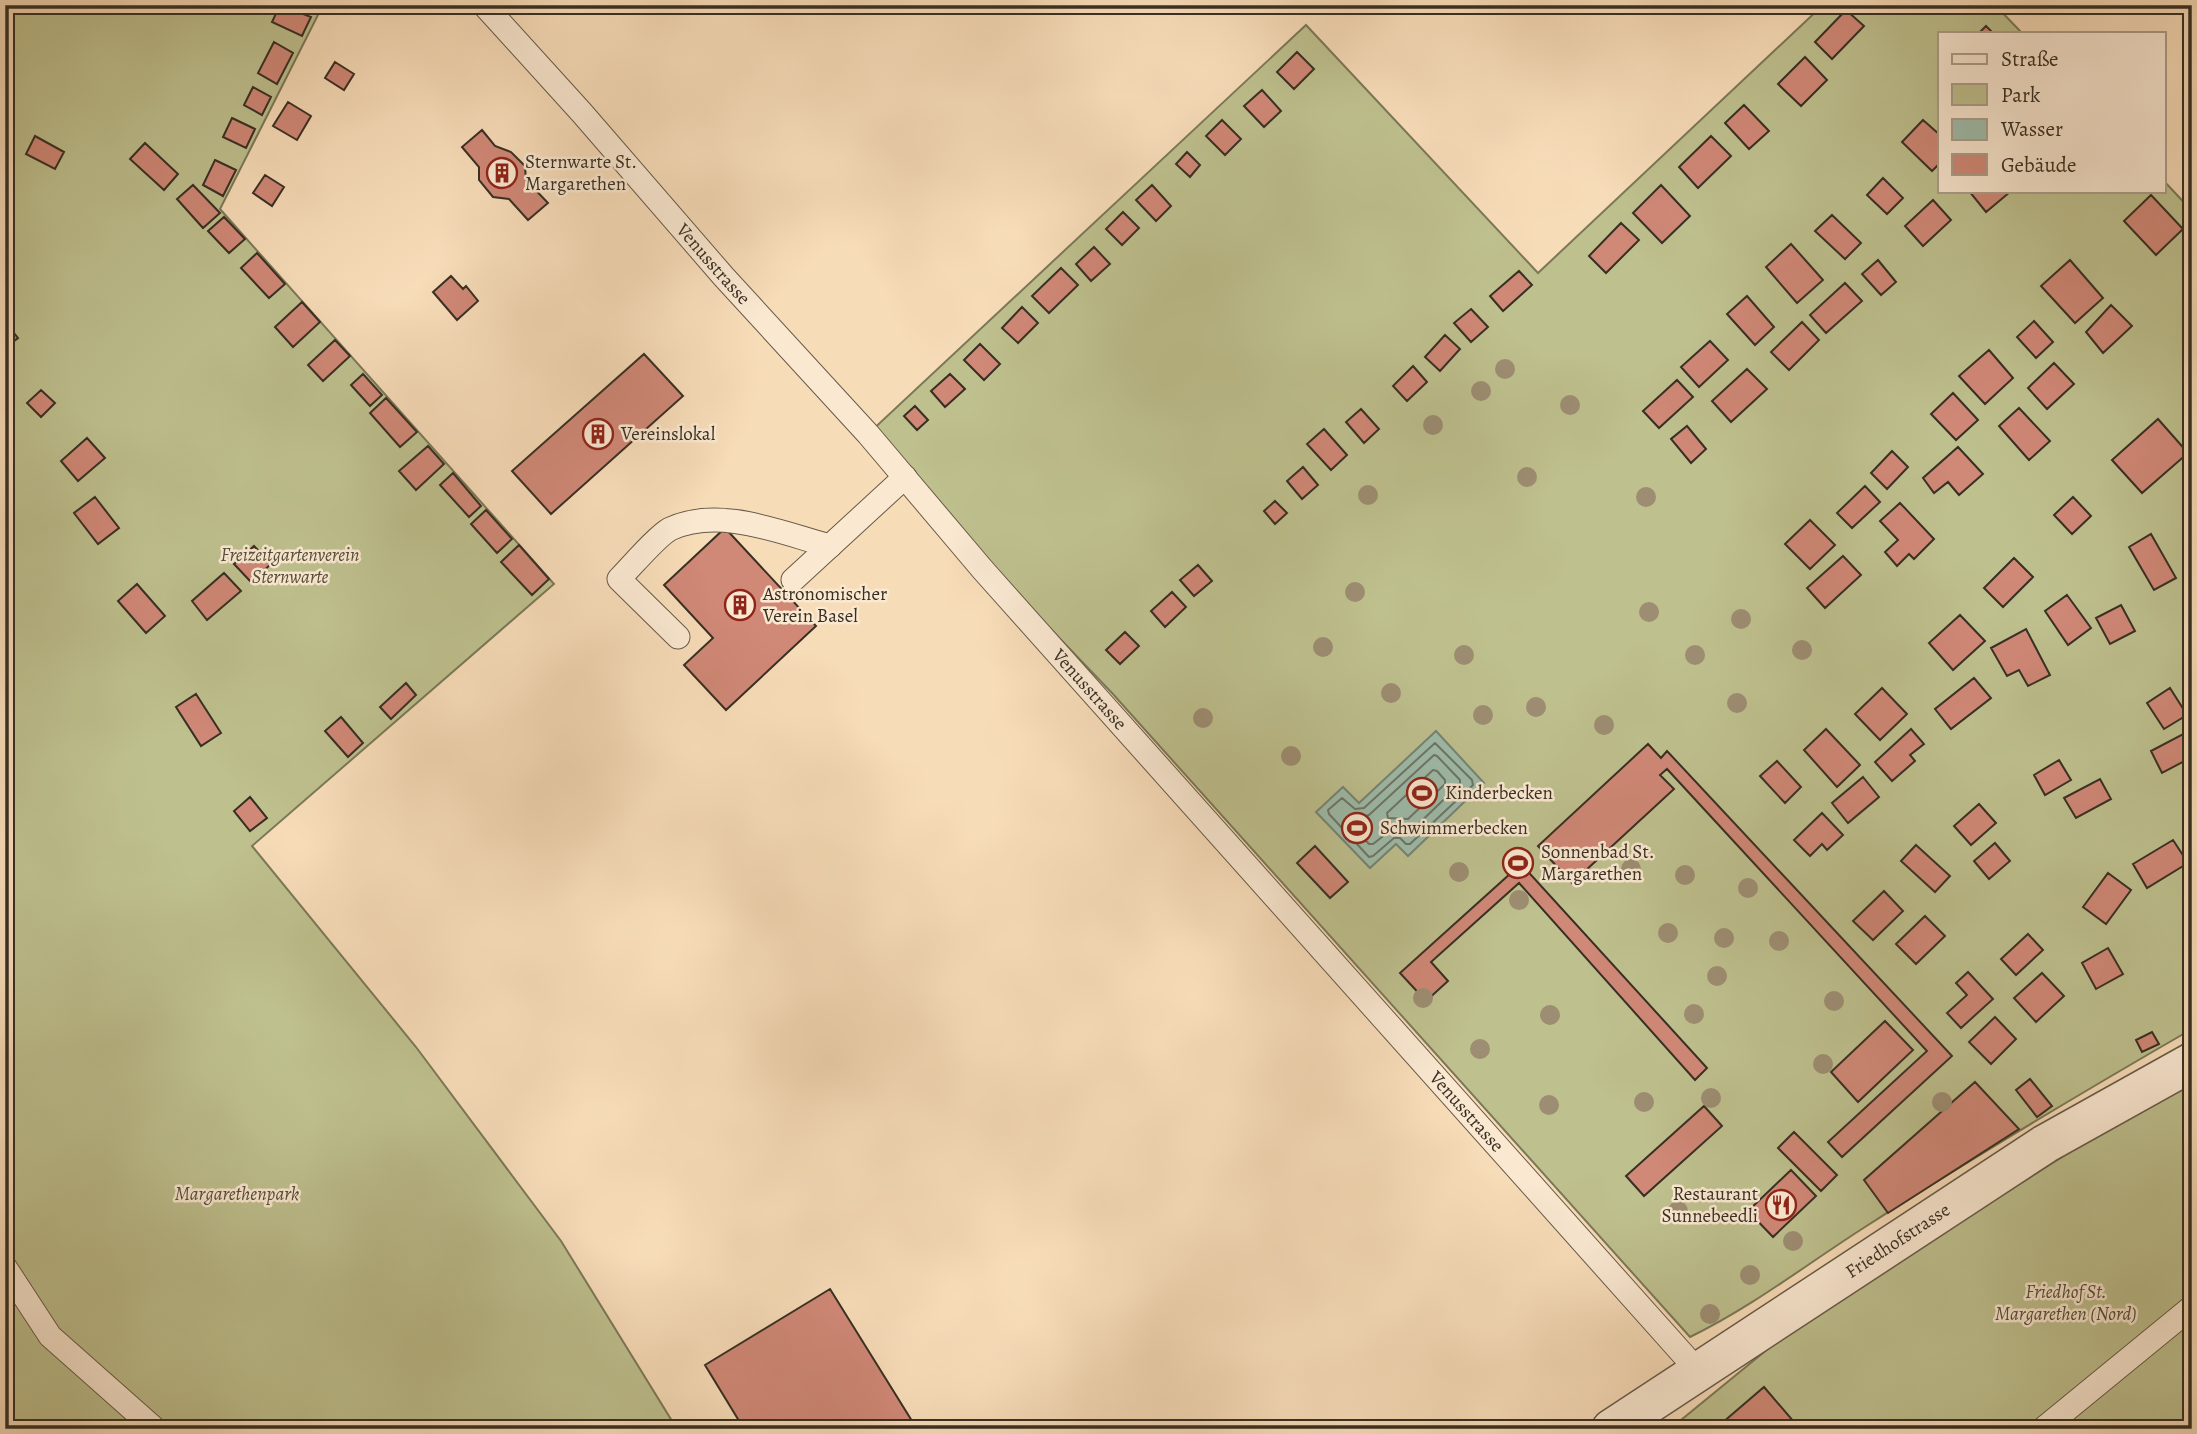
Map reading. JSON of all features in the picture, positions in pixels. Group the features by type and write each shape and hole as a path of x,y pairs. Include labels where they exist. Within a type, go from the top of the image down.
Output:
{"street":[{"name":"Friedhofstrasse","path":"1611,1429 2045,1144 2192,1062"}],"lane":[{"name":"Venusstrasse","path":"484,5 724,277 868,434 983,570 1698,1371"},
{"path":"793,580 905,477"},
{"path":"678,637 619,579 668,530 702,519 747,524 830,546"},
{"path":"5,1267 50,1336 155,1429"},
{"path":"2042,1429 2192,1307"}],"green space":[{"path":"5,5 323,5 220,209 554,584 252,846 416,1047 561,1241 677,1429 5,1429"},
{"path":"1823,5 1995,5 2021,32 1938,32 1938,192 2166,192 2166,183 2192,211 2192,1029 1986,1151 1757,1299 1690,1337 1112,693 905,477 868,434 1306,25 1538,273"},
{"name":"Friedhof St. Margarethen (Nord)","path":"2192,1074 2192,1429 1670,1429 1791,1330"}],"water":[{"name":"Kinderbecken","path":"1436,731 1484,783 1408,856 1396,844 1370,868 1316,812 1343,787 1359,803"}],"building":[{"path":"280,5 311,17 302,36 272,22"},
{"path":"1846,10 1864,26 1832,59 1815,42"},
{"path":"1986,26 1992,32 1980,32"},
{"path":"274,42 293,53 277,84 258,73"},
{"path":"1297,52 1314,69 1294,89 1277,72"},
{"path":"1805,57 1827,80 1801,106 1778,84"},
{"path":"335,62 354,74 344,90 325,78"},
{"path":"253,87 271,97 262,115 244,105"},
{"path":"1262,90 1281,111 1264,127 1244,106"},
{"path":"288,102 311,116 297,140 273,126"},
{"path":"1744,105 1769,131 1749,149 1725,123"},
{"path":"232,118 255,129 246,148 223,137"},
{"path":"1222,120 1241,139 1225,155 1206,136"},
{"path":"1923,120 1938,133 1938,165 1932,171 1902,142"},
{"name":"Sternwarte St. Margarethen","path":"482,130 495,146 511,152 525,166 526,180 548,203 528,220 509,199 493,197 479,180 479,167 462,147"},
{"path":"35,136 64,152 55,169 26,154"},
{"path":"1711,136 1731,156 1698,188 1679,167"},
{"path":"145,143 178,174 164,190 130,159"},
{"path":"1187,152 1200,165 1190,177 1176,164"},
{"path":"215,160 236,170 223,196 203,185"},
{"path":"265,175 284,187 272,206 253,193"},
{"path":"1883,178 1903,198 1887,214 1867,195"},
{"path":"193,185 220,213 203,228 177,199"},
{"path":"1152,185 1171,206 1156,221 1136,200"},
{"path":"1661,185 1690,216 1662,243 1633,213"},
{"path":"1970,192 2010,192 1986,212"},
{"path":"2151,195 2183,229 2156,255 2124,221"},
{"path":"1933,200 1951,220 1923,246 1905,226"},
{"path":"1123,212 1139,228 1122,245 1106,229"},
{"path":"1832,215 1861,243 1845,259 1815,231"},
{"path":"224,217 245,239 229,253 208,231"},
{"path":"1621,223 1639,240 1606,273 1589,256"},
{"path":"1791,244 1823,280 1797,303 1766,267"},
{"path":"1094,247 1110,264 1091,281 1076,264"},
{"path":"257,253 285,284 269,298 241,268"},
{"path":"1878,260 1896,282 1881,295 1862,274"},
{"path":"2070,260 2103,298 2075,323 2041,286"},
{"path":"1061,268 1078,285 1049,313 1032,296"},
{"path":"1519,271 1532,285 1503,311 1490,296"},
{"path":"451,276 463,289 466,286 478,301 457,320 433,292"},
{"path":"1845,283 1862,301 1826,333 1810,315"},
{"path":"1747,296 1774,327 1755,345 1727,314"},
{"path":"302,302 320,322 293,347 275,327"},
{"path":"2111,305 2132,326 2103,353 2086,332"},
{"path":"1022,307 1038,323 1018,343 1002,328"},
{"path":"1471,309 1488,327 1471,342 1454,323"},
{"path":"2034,321 2053,342 2036,358 2017,337"},
{"path":"5,322 18,338 5,348"},
{"path":"1802,322 1819,340 1789,370 1771,352"},
{"path":"1445,335 1460,349 1440,371 1425,357"},
{"path":"335,340 350,356 323,381 308,365"},
{"path":"1710,341 1728,360 1699,387 1681,367"},
{"path":"980,344 1000,364 984,380 964,360"},
{"path":"1989,350 2013,378 1985,404 1959,376"},
{"name":"Vereinslokal","path":"644,354 683,396 551,514 512,471"},
{"path":"2054,363 2074,384 2047,409 2028,388"},
{"path":"1413,366 1427,382 1407,401 1393,386"},
{"path":"1747,369 1767,389 1731,422 1712,401"},
{"path":"363,374 382,395 370,406 351,385"},
{"path":"950,374 965,389 945,407 931,391"},
{"path":"1677,380 1693,397 1659,428 1643,411"},
{"path":"41,390 55,403 41,417 27,403"},
{"path":"1953,393 1978,420 1956,440 1931,414"},
{"path":"386,398 417,432 400,447 370,413"},
{"path":"915,406 928,420 917,430 904,416"},
{"path":"2019,408 2050,441 2029,460 1999,426"},
{"path":"1361,409 1379,429 1364,443 1346,422"},
{"path":"2158,419 2188,453 2142,493 2112,460"},
{"path":"1687,426 1706,449 1691,463 1671,439"},
{"path":"1324,429 1347,455 1331,470 1307,444"},
{"path":"87,438 105,458 78,481 61,461"},
{"path":"428,446 444,464 416,490 399,471"},
{"path":"1958,447 1983,474 1959,495 1948,482 1934,493 1923,478"},
{"path":"1892,451 1908,467 1887,489 1871,473"},
{"path":"1303,467 1318,485 1302,499 1287,481"},
{"path":"453,473 481,506 469,517 440,485"},
{"path":"1865,486 1880,502 1852,528 1837,513"},
{"path":"95,497 119,528 98,544 74,513"},
{"path":"2073,497 2091,516 2072,534 2054,515"},
{"path":"1275,501 1287,513 1275,524 1264,511"},
{"path":"1900,503 1934,539 1914,559 1909,554 1897,566 1885,552 1898,540 1880,521"},
{"path":"486,510 512,539 497,553 471,524"},
{"path":"1810,520 1835,545 1810,569 1785,544"},
{"name":"Astronomischer Verein Basel","path":"725,528 816,626 726,710 684,665 713,638 664,585"},
{"path":"2151,534 2176,578 2154,590 2129,547"},
{"path":"519,545 549,579 532,595 501,562"},
{"path":"254,546 271,564 251,582 234,564"},
{"path":"1843,556 1861,575 1825,608 1807,588"},
{"path":"2014,558 2033,577 2003,607 1984,588"},
{"path":"1198,565 1212,581 1194,596 1180,580"},
{"path":"224,573 241,591 207,620 192,601"},
{"path":"137,584 165,616 146,633 118,601"},
{"path":"1172,592 1186,607 1165,627 1151,611"},
{"path":"2067,595 2091,628 2068,645 2045,611"},
{"path":"2121,605 2135,631 2110,644 2096,618"},
{"path":"1960,615 1985,641 1953,670 1929,643"},
{"path":"2026,629 2050,675 2028,686 2019,670 2007,676 1991,648"},
{"path":"1125,632 1139,646 1120,664 1106,650"},
{"path":"1974,678 1991,698 1951,729 1935,709"},
{"path":"406,683 416,695 391,719 380,707"},
{"path":"1882,688 1907,714 1880,740 1855,714"},
{"path":"2170,688 2187,715 2164,729 2147,703"},
{"path":"196,694 221,733 201,746 176,707"},
{"path":"341,717 363,743 348,757 325,731"},
{"path":"1826,729 1860,765 1837,787 1804,750"},
{"path":"1911,729 1924,744 1910,755 1915,761 1892,781 1875,762"},
{"path":"2187,732 2192,741 2192,757 2162,773 2151,751"},
{"path":"1648,744 1661,758 1667,751 1952,1056 1842,1157 1828,1142 1927,1051 1667,769 1660,775 1674,789 1572,883 1538,846"},
{"path":"2059,760 2071,780 2045,795 2034,775"},
{"path":"1777,761 1801,787 1785,803 1760,776"},
{"path":"1863,777 1879,797 1848,823 1832,803"},
{"path":"2100,779 2111,799 2076,818 2064,798"},
{"path":"250,797 267,818 250,831 234,811"},
{"path":"1979,804 1996,823 1971,845 1954,826"},
{"path":"1822,813 1843,835 1827,850 1822,844 1810,856 1794,840"},
{"path":"2173,840 2188,863 2147,888 2133,864"},
{"path":"1995,843 2010,861 1989,879 1974,861"},
{"path":"1916,845 1950,876 1935,892 1901,861"},
{"path":"1315,846 1348,882 1330,898 1297,863"},
{"path":"1521,864 1707,1068 1695,1080 1519,883 1431,962 1448,981 1426,1001 1400,973"},
{"path":"2108,873 2131,890 2106,924 2083,907"},
{"path":"1884,891 1903,911 1873,940 1853,921"},
{"path":"1925,916 1945,936 1916,964 1896,944"},
{"path":"2028,934 2043,950 2016,975 2001,959"},
{"path":"2108,948 2123,974 2096,989 2082,963"},
{"path":"1968,972 1993,999 1961,1028 1947,1013 1967,995 1956,983"},
{"path":"2042,973 2064,996 2036,1022 2014,998"},
{"path":"1995,1017 2016,1039 1991,1064 1969,1042"},
{"path":"1885,1021 1913,1050 1858,1102 1831,1072"},
{"path":"2152,1032 2159,1044 2142,1052 2136,1040"},
{"path":"2030,1079 2052,1106 2037,1117 2016,1090"},
{"path":"1975,1082 2019,1129 1888,1213 1864,1180"},
{"path":"1704,1106 1722,1126 1644,1196 1626,1176"},
{"path":"1794,1132 1837,1175 1821,1191 1778,1148"},
{"path":"1791,1170 1816,1196 1773,1237 1748,1211"},
{"path":"830,1289 917,1429 744,1429 705,1365"},
{"path":"1764,1387 1800,1429 1715,1429"}],"place":[{"name":"Sternwarte St. Margarethen","path":"502,173"},
{"name":"Vereinslokal","path":"598,434"},
{"name":"Astronomischer Verein Basel","path":"740,605"},
{"name":"Kinderbecken","path":"1422,793"},
{"name":"Schwimmerbecken","path":"1357,828"},
{"name":"Sonnenbad St. Margarethen","path":"1518,863"},
{"name":"Restaurant Sunnebeedli","path":"1781,1205"}],"park label":[{"name":"Freizeitgartenverein Sternwarte","path":"290,566"},
{"name":"Margarethenpark","path":"237,1194"}]}
